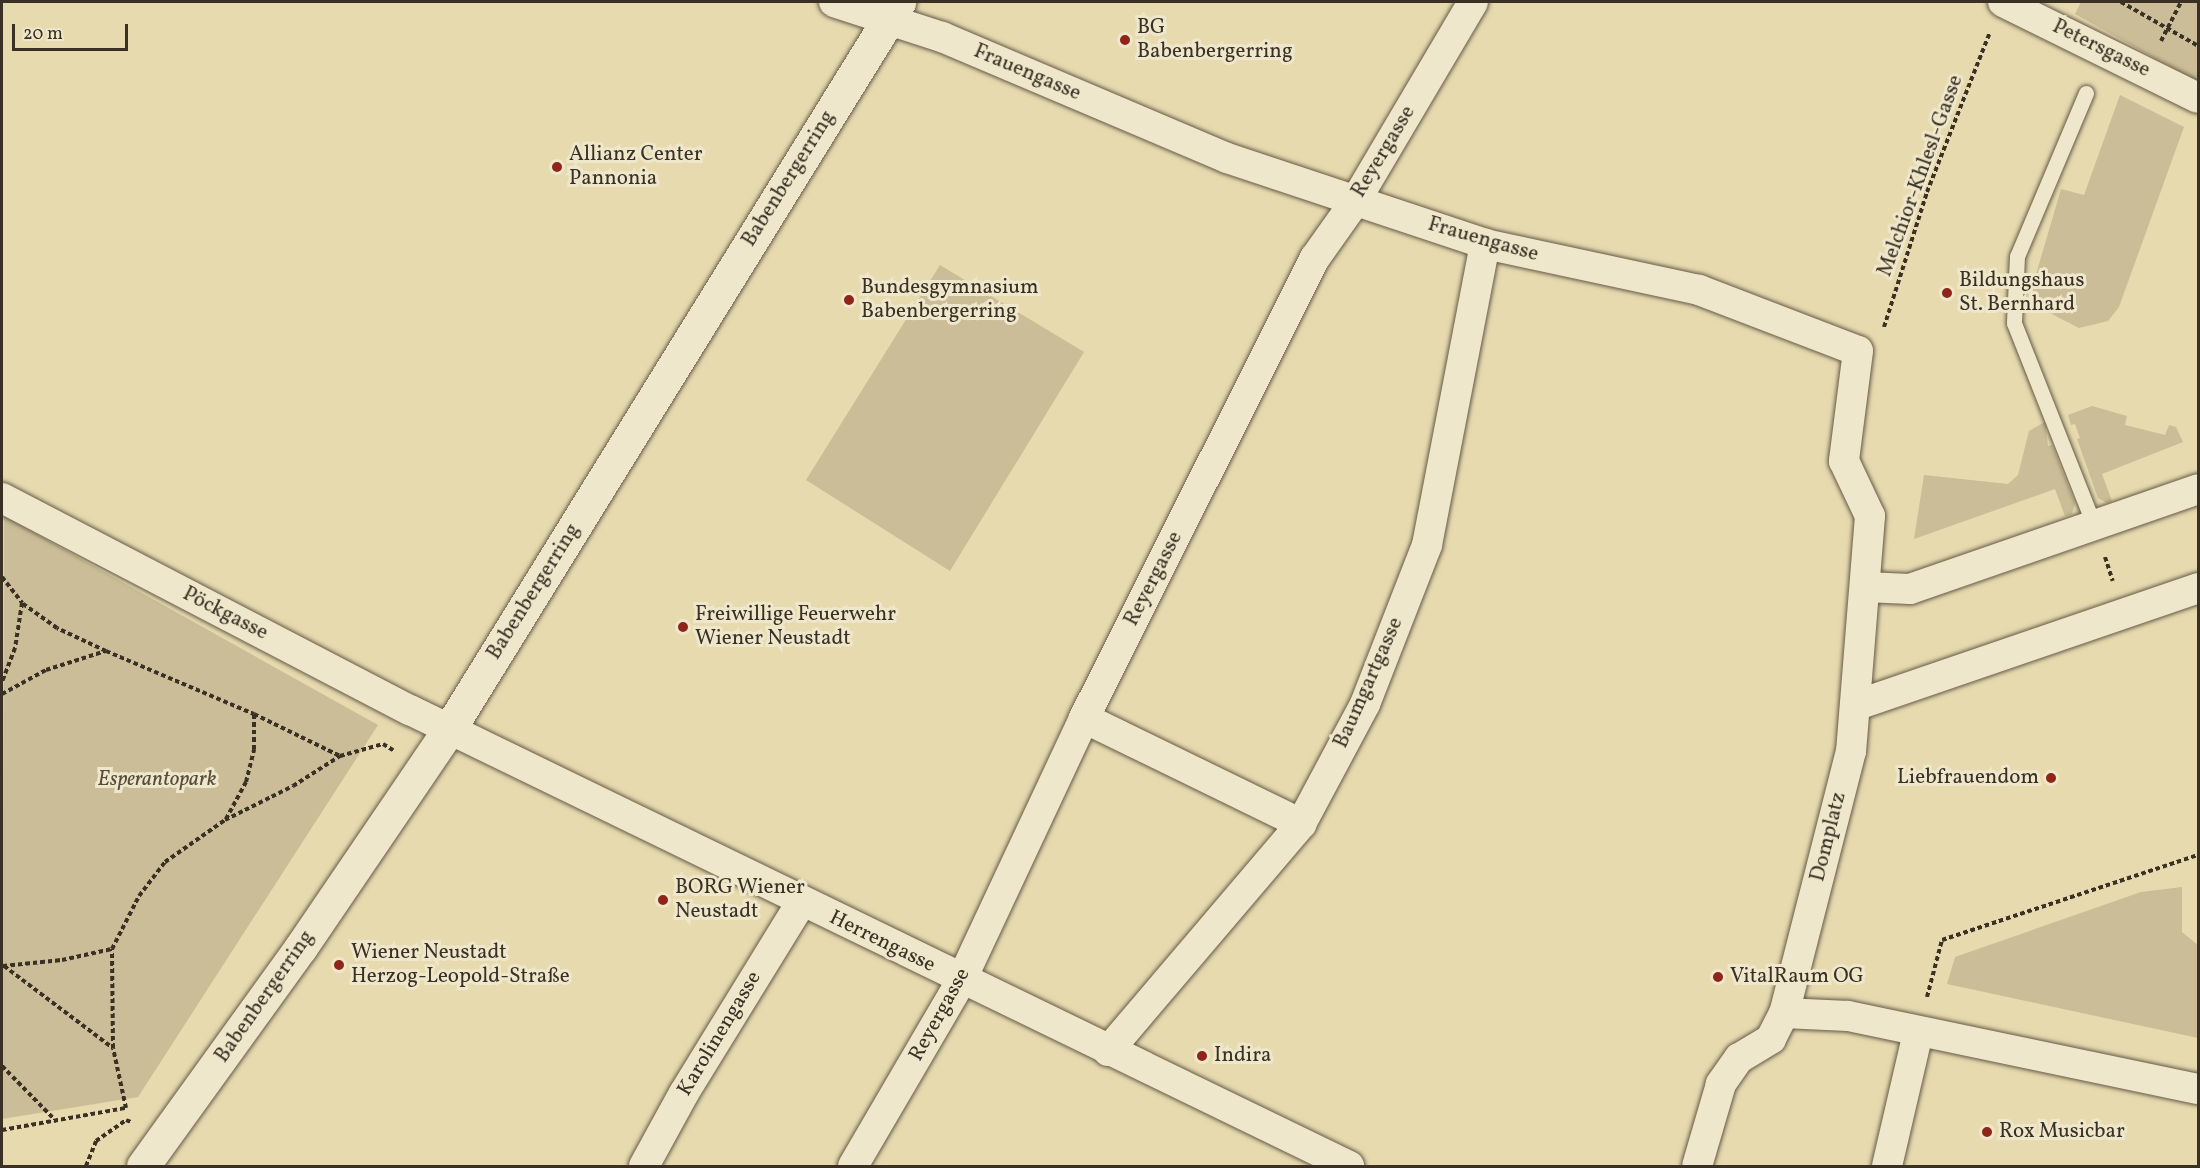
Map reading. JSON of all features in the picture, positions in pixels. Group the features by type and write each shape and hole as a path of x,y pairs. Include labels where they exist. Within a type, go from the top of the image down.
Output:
{"street":[{"name":"Frauengasse","path":"834,2 894,11 942,37 1227,158 1485,244 1699,290 1858,351"},
{"name":"Reyergasse","path":"853,1167 961,981 1084,718 1315,258 1356,200 1473,2"},
{"name":"Babenbergerring","path":"143,1167 301,947 450,728 894,11"},
{"name":"Petersgasse","path":"1999,11 2146,70 2199,98"},
{"name":"Baumgartgasse","path":"1108,1051 1301,824 1365,704 1427,545 1485,244"},
{"path":"1858,351 1844,461 1870,516 1865,587 1910,589 2199,489"},
{"name":"Pöckgasse","path":"2,498 450,728"},
{"name":"Domplatz","path":"1697,1167 1721,1084 1739,1058 1770,1039 1785,1013 1851,751 1857,705 1865,587"},
{"path":"1857,705 2199,588"},
{"path":"1084,718 1301,824"},
{"name":"Herrengasse","path":"450,728 801,903 1349,1167"},
{"name":"Karolinengasse","path":"644,1167 684,1093 801,903"},
{"path":"1785,1013 1848,1017 2199,1089"},
{"path":"1887,1167 1918,1033"}],"lane":[{"path":"2086,93 2017,256 2014,322 2094,525"}],"path":[{"path":"2121,2 2167,30 2199,45"},
{"path":"2146,70 2181,2"},
{"name":"Melchior-Khlesl-Gasse","path":"1858,351 1881,336 1927,192 1999,11"},
{"path":"2094,525 2125,614"},
{"path":"2,577 22,603 57,628 254,714 340,756"},
{"path":"2,682 15,648 22,603"},
{"path":"2,694 46,670 106,651"},
{"path":"225,820 246,782 254,749 254,714"},
{"path":"2,1130 126,1108 113,1048 112,949 139,896 165,862 225,820 294,786 340,756 383,744 423,767"},
{"path":"1918,1033 1942,940 2199,855"},
{"path":"3,966 62,960 112,949"},
{"path":"3,966 113,1048"},
{"path":"2,1066 57,1122"},
{"path":"86,1167 96,1141 126,1120 134,1124"}],"green space":[{"path":"2081,2 2198,2 2198,82 2075,14"},
{"path":"2120,95 2184,127 2119,307 2108,321 2079,328 2042,309 2032,288 2061,189 2084,195"},
{"path":"940,265 1084,352 950,571 806,480"},
{"path":"2092,406 2127,416 2125,425 2165,435 2169,425 2176,427 2183,442 2102,474 2112,501 2107,503 2098,498 2077,439 2080,438 2075,424 2071,425 2068,415"},
{"path":"2045,422 2048,446 2052,445 2075,503 2072,514 2065,516 2055,489 1914,539 1924,475 2008,484 2018,475 2029,431"},
{"name":"Esperantopark","path":"4,516 378,725 138,1097 2,1119"},
{"path":"2182,887 2182,932 2198,945 2198,1038 1947,984 1955,957 2141,892"}],"place":[{"name":"BG Babenbergerring","path":"1125,40"},
{"name":"Allianz Center Pannonia","path":"557,167"},
{"name":"Bildungshaus St. Bernhard","path":"1947,293"},
{"name":"Bundesgymnasium Babenbergerring","path":"849,300"},
{"name":"Freiwillige Feuerwehr Wiener Neustadt","path":"683,627"},
{"name":"Liebfrauendom","path":"2051,778"},
{"name":"BORG Wiener Neustadt","path":"663,900"},
{"name":"Wiener Neustadt Herzog-Leopold-Straße","path":"339,965"},
{"name":"VitalRaum OG","path":"1718,977"},
{"name":"Indira","path":"1202,1056"},
{"name":"Rox Musicbar","path":"1987,1132"}]}
